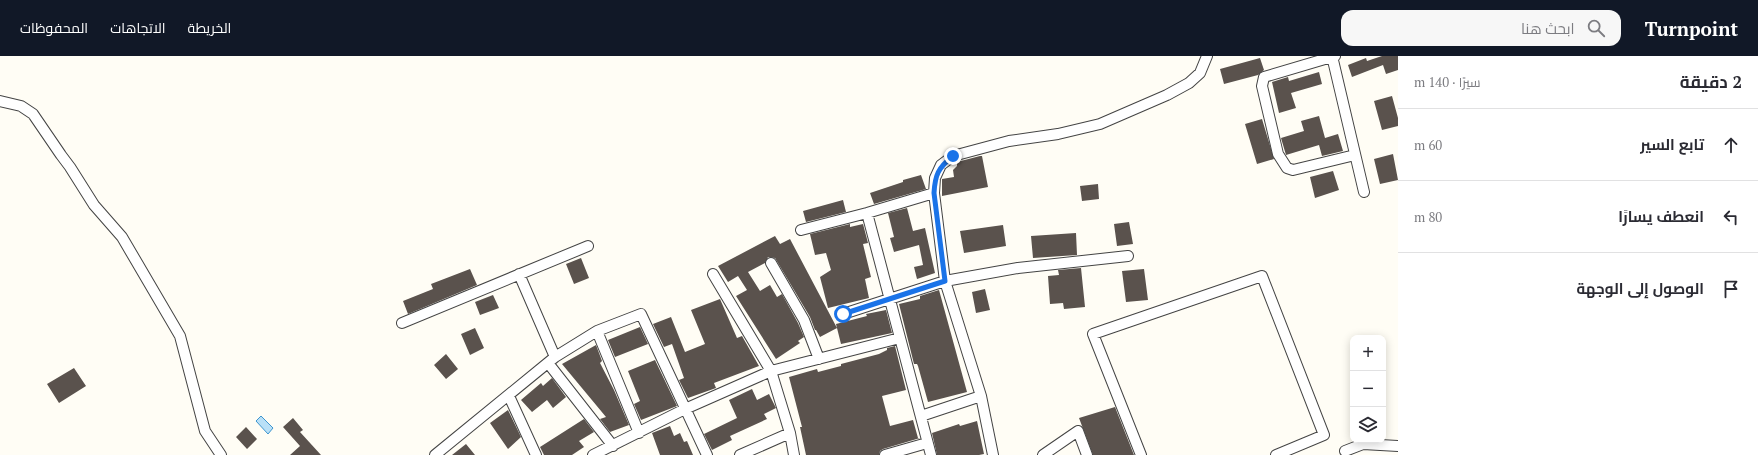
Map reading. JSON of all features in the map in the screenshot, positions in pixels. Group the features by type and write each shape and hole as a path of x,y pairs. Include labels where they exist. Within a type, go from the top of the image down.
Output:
{"street":[{"path":"993,455 981,396 945,281 934,193 935,178 941,165 953,156 1009,141 1058,134 1100,124 1166,95 1189,83 1200,73 1207,56"},
{"path":"1355,155 1293,170 1287,168 1278,154 1262,86 1264,77 1333,56 1364,192"},
{"path":"0,101 21,106 33,114 70,167 94,205 122,237 180,336 205,431 221,455"},
{"path":"801,230 867,213 934,193"},
{"path":"867,213 931,455"},
{"path":"402,323 588,246"},
{"path":"843,314 945,281 1018,268 1128,256"},
{"path":"771,263 804,320 819,359"},
{"path":"519,274 551,360 613,446"},
{"path":"713,274 771,372 790,433 794,455"},
{"path":"1140,455 1093,334 1262,276 1324,435 1276,455"},
{"path":"435,455 509,396 551,360 597,331 641,314 684,409 707,455"},
{"path":"597,331 639,433"},
{"path":"594,455 684,409 771,372 900,338"},
{"path":"509,396 536,455"},
{"path":"921,416 981,396"},
{"path":"1043,455 1078,431 1087,455"},
{"path":"740,455 790,433"},
{"path":"884,455 927,443"},
{"path":"1345,451 1363,444 1398,446"}],"water":[{"path":"261,416 273,428 268,434 256,421"}],"building":[{"path":"1382,56 1398,56 1398,70 1386,74 1383,65 1352,77 1348,65 1366,58 1367,61"},
{"path":"1260,58 1264,70 1258,75 1224,84 1220,69"},
{"path":"1319,72 1322,84 1291,93 1296,108 1279,113 1272,82 1288,77 1289,81"},
{"path":"1392,96 1398,118 1398,126 1382,130 1374,101"},
{"path":"1319,116 1325,138 1338,134 1343,151 1322,156 1319,145 1286,155 1281,138 1304,131 1301,121"},
{"path":"1262,119 1274,159 1257,164 1245,124"},
{"path":"1393,154 1398,180 1380,184 1374,159"},
{"path":"982,156 988,187 942,196 942,179 954,177 953,170 957,166 957,162"},
{"path":"1333,171 1339,190 1315,198 1310,177"},
{"path":"921,175 926,189 874,204 870,193 903,182 903,180"},
{"path":"1098,184 1099,199 1082,201 1080,186"},
{"path":"843,200 846,212 806,222 803,211"},
{"path":"907,208 913,231 925,228 935,273 917,279 914,267 923,265 919,245 894,252 890,238 894,237 888,213"},
{"path":"1129,222 1133,244 1117,246 1114,224"},
{"path":"850,224 850,227 863,224 868,243 863,244 871,277 865,279 869,298 828,308 820,277 831,270 826,253 815,255 810,234"},
{"path":"1003,225 1006,246 964,253 960,231"},
{"path":"1076,233 1077,255 1033,258 1031,236"},
{"path":"775,236 780,244 790,239 837,328 820,337 815,330 810,317 775,258 768,257 765,263 748,272 760,291 770,285 777,297 782,294 804,337 798,341 800,343 776,359 736,296 747,290 738,276 728,282 718,266"},
{"path":"581,258 589,278 574,284 566,264"},
{"path":"1081,268 1085,307 1064,309 1063,303 1050,304 1048,276 1059,275 1058,270"},
{"path":"470,269 477,285 408,314 403,301 433,289 431,284"},
{"path":"1144,269 1148,300 1126,302 1122,271"},
{"path":"985,289 990,310 976,313 972,292"},
{"path":"939,290 967,392 928,402 918,366 917,364 914,364 899,304 920,299 920,296"},
{"path":"493,295 499,308 480,315 475,302"},
{"path":"720,299 737,338 742,336 759,366 714,383 716,388 688,398 679,380 684,378 672,344 664,347 653,324 671,317 685,352 705,344 691,310"},
{"path":"886,310 892,333 841,344 836,324 867,316 866,314"},
{"path":"640,327 648,344 615,357 608,340"},
{"path":"475,328 484,348 470,355 461,334"},
{"path":"596,345 602,361 600,363 614,390 629,425 610,432 600,419 606,417 562,364"},
{"path":"895,346 906,390 882,396 890,426 913,420 918,438 920,438 883,449 880,451 879,455 806,455 800,427 802,427 789,377 817,369 818,372 841,366 841,364 879,354 887,350 887,348"},
{"path":"446,354 458,369 446,379 434,365"},
{"path":"655,360 677,406 641,420 634,404 640,401 628,371"},
{"path":"74,368 86,386 59,403 47,384"},
{"path":"552,378 566,397 553,408 547,400 532,412 521,400 541,383 543,386"},
{"path":"752,389 757,400 769,394 776,408 764,414 767,419 730,436 732,440 712,450 704,434 737,418 729,400"},
{"path":"1115,407 1134,455 1093,455 1079,418"},
{"path":"508,410 521,437 508,449 490,423"},
{"path":"293,418 303,430 300,432 321,455 290,455 300,446 283,427"},
{"path":"584,419 594,432 579,441 584,447 572,455 544,455 540,447"},
{"path":"977,421 984,454 937,455 932,433 959,424 960,426"},
{"path":"670,426 674,436 680,433 684,442 687,441 693,455 660,455 652,433"},
{"path":"246,427 257,439 247,449 236,437"},
{"path":"466,444 475,455 452,455"}],"route":[{"path":"843,314 945,281 934,193 935,178 941,165 953,156"}]}
